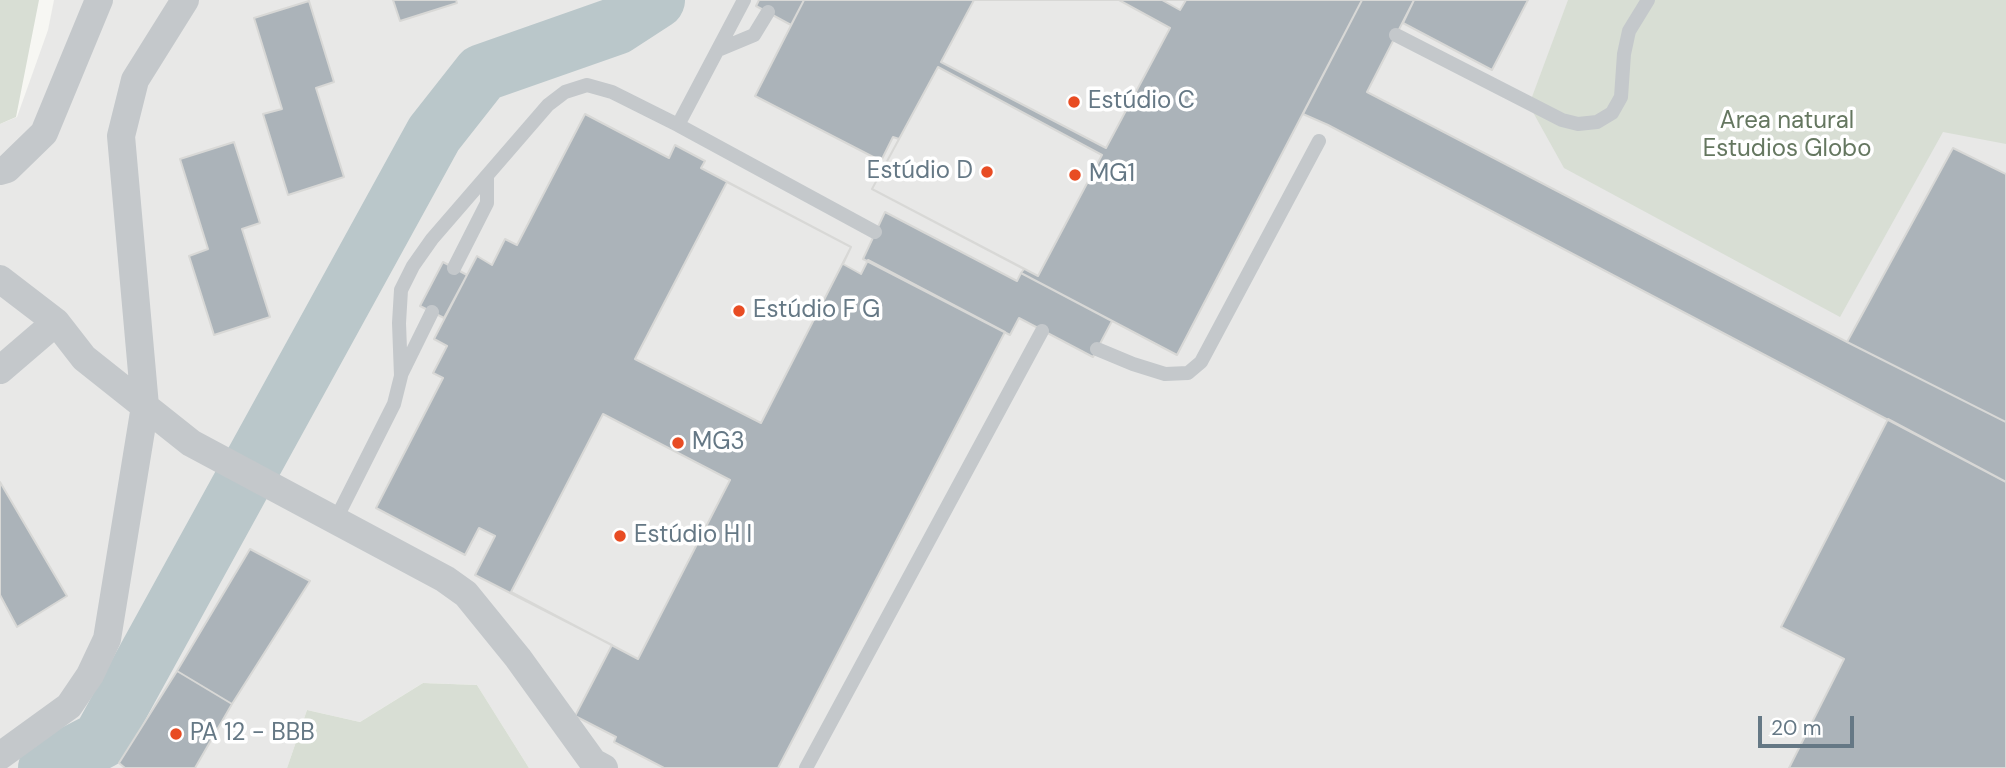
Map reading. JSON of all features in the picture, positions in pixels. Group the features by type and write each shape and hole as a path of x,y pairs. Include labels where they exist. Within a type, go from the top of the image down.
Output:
{"street":[{"path":"0,171 7,169 44,133 99,0"},
{"path":"0,756 69,706 90,675 107,639 145,406 121,136 135,80 185,0"},
{"path":"0,279 56,322 84,358 191,443 445,579 466,594 519,658 593,762 604,768"},
{"path":"0,370 56,322"}],"lane":[{"path":"678,125 744,0"},
{"path":"1396,35 1562,120 1578,124 1597,122 1612,113 1621,97 1624,54 1629,32 1648,0"},
{"path":"718,50 754,35 768,12"},
{"path":"401,376 401,290 413,266 432,239 548,105 565,92 587,86 612,92 875,232"},
{"path":"1097,349 1165,374 1188,373 1201,362 1319,141"},
{"path":"454,268 487,203 487,176"},
{"path":"335,521 394,404 401,376 432,312"},
{"path":"806,768 1042,331"}],"shaded area":[{"path":"54,0 2006,0 2006,768 529,768 477,685 423,683 360,722 307,710 287,768 0,768 0,124 17,117 48,30"}],"green space":[{"path":"0,0 39,0 16,117 0,124"},
{"name":"Area natural Estudios Globo","path":"1568,0 2006,0 2006,144 1943,132 1840,317 1564,168 1529,105"},
{"path":"423,683 477,685 529,768 287,768 307,710 360,722"}],"building":[{"path":"393,0 456,0 457,3 400,21"},
{"path":"759,0 804,0 791,25 756,6"},
{"name":"MG1","path":"804,0 1362,0 1177,355 1021,273 1024,269 872,189 899,139 893,137 881,161 755,96"},
{"name":"Estúdio C","path":"974,0 1119,0 1170,28 1106,148 941,62"},
{"path":"1162,0 1186,0 1180,10"},
{"path":"1362,0 1414,0 1367,92 2006,422 2006,482 1303,114"},
{"path":"1414,0 1528,0 1492,70 1403,23"},
{"path":"309,1 334,82 316,88 344,177 288,195 263,114 282,109 254,18"},
{"name":"Estúdio D","path":"938,67 1102,155 1038,276 872,189"},
{"name":"MG3","path":"585,114 669,158 675,145 705,161 701,168 851,247 843,264 861,274 868,260 1005,332 778,768 664,768 614,742 616,737 575,716 612,645 475,575 495,536 479,528 465,555 376,508 443,378 433,373 447,346 434,339 477,256 492,265 505,239 517,245"},
{"path":"234,142 260,223 242,229 270,317 214,335 189,256 208,249 180,159"},
{"path":"1953,148 2006,174 2006,422 1847,342"},
{"name":"Estúdio F G","path":"727,182 851,247 761,423 635,359"},
{"path":"885,212 1017,281 1021,273 1112,321 1093,357 1019,318 1010,335 863,259"},
{"path":"443,262 467,275 444,318 420,306"},
{"name":"Estúdio H I","path":"603,414 730,480 638,659 511,592"},
{"path":"1888,419 2006,482 2006,768 1789,768 1844,659 1781,627"},
{"path":"0,482 67,596 17,627 0,595"},
{"path":"250,549 310,581 232,704 177,671"},
{"name":"PA 12 - BBB","path":"177,671 232,704 195,768 125,768 119,763"}],"waterway":[{"path":"47,768 101,740 434,134 482,73 616,26 656,0"}],"place":[{"name":"Estúdio C","path":"1074,102"},
{"name":"Estúdio D","path":"987,172"},
{"name":"MG1","path":"1075,175"},
{"name":"Estúdio F G","path":"739,311"},
{"name":"MG3","path":"678,443"},
{"name":"Estúdio H I","path":"620,536"},
{"name":"PA 12 - BBB","path":"176,734"}]}
